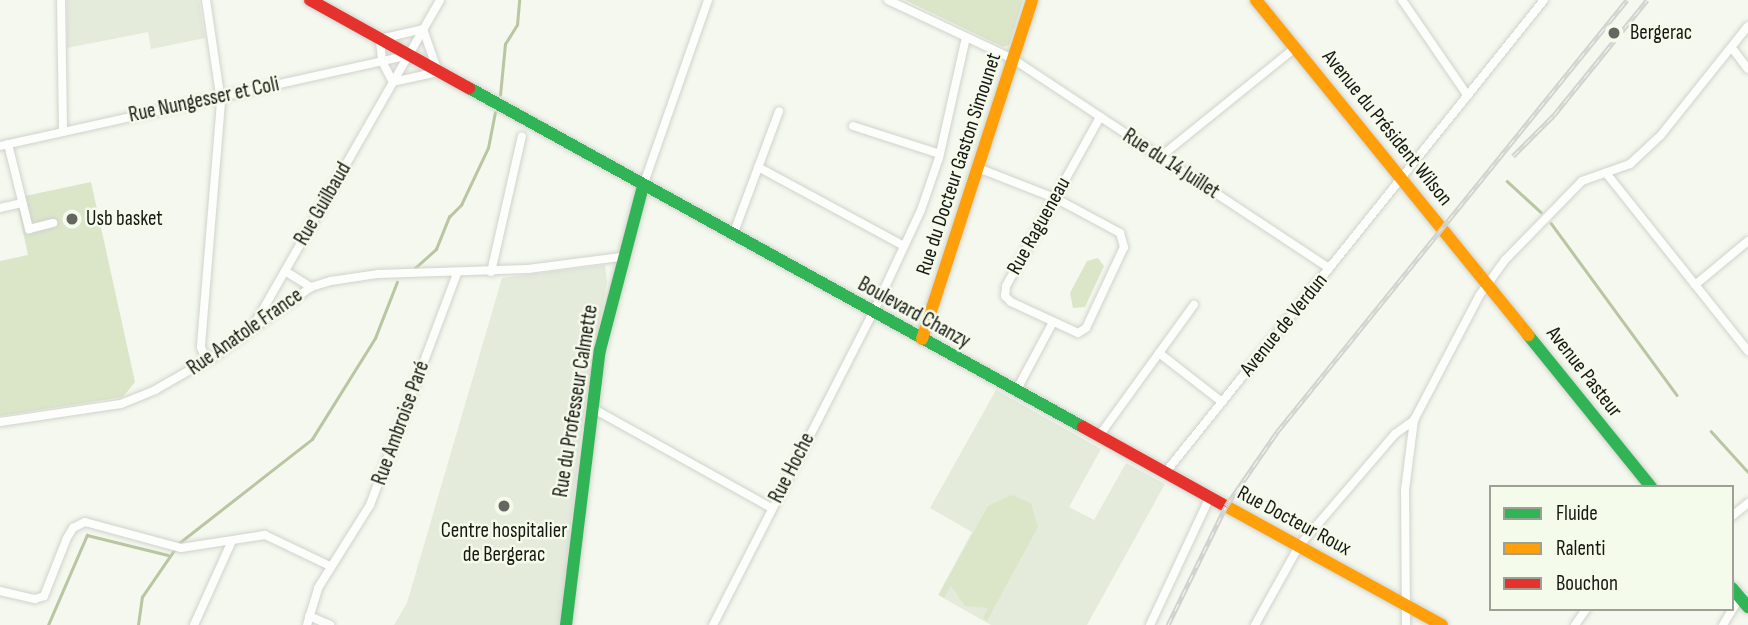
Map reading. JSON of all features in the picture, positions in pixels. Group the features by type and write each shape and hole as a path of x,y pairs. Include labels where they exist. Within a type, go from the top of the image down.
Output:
{"main road":[{"name":"Boulevard Chanzy","path":"310,0 325,4 438,72 1165,473"},
{"name":"Rue du Docteur Gaston Simounet","path":"922,339 1032,0"},
{"name":"Avenue du Président Wilson","path":"1256,0 1488,281"},
{"name":"Rue du Professeur Calmette","path":"566,625 592,408 621,257 643,186"},
{"name":"Avenue Pasteur","path":"1488,281 1649,485"},
{"name":"Rue Docteur Roux","path":"1165,473 1442,625"}],"street":[{"path":"61,0 63,132"},
{"path":"206,0 220,97 201,347 206,360"},
{"name":"Rue Guilbaud","path":"253,327 440,0"},
{"path":"643,186 708,0"},
{"name":"Rue du 14 Juillet","path":"888,0 1013,59 1329,268"},
{"path":"1402,0 1468,96"},
{"name":"Avenue de Verdun","path":"1165,473 1544,0"},
{"path":"1406,625 1405,490 1415,420 1488,281 1558,203 1582,181 1630,164 1661,135 1748,26"},
{"path":"423,29 438,72 393,82 382,61 380,39 423,29"},
{"name":"Rue Hoche","path":"713,625 904,246 940,154 966,37"},
{"path":"1160,157 1295,48"},
{"path":"1732,48 1748,69"},
{"name":"Rue Nungesser et Coli","path":"4,145 409,55"},
{"path":"733,235 779,111"},
{"name":"Rue Ragueneau","path":"1052,324 1005,296 1006,286 1100,117"},
{"path":"853,126 940,154"},
{"path":"491,272 522,136"},
{"path":"4,145 29,229 53,223"},
{"path":"758,167 904,246"},
{"path":"978,167 1055,198 1120,233 1124,247 1086,328 1070,333 1052,324 1016,391"},
{"path":"1606,173 1748,351"},
{"path":"0,208 22,203"},
{"path":"1695,285 1748,241"},
{"name":"Rue Anatole France","path":"0,422 121,404 206,360 311,287 355,276 491,272 621,257"},
{"path":"285,271 311,287"},
{"name":"Rue Ambroise Paré","path":"308,620 330,566 370,505 457,272"},
{"path":"1099,436 1194,305"},
{"path":"1159,353 1222,402"},
{"path":"592,408 772,508"},
{"path":"1255,625 1299,545 1395,434 1415,420"},
{"path":"1150,625 1210,497"},
{"path":"1734,514 1748,503"},
{"path":"0,591 35,599 44,596 67,538 73,528 85,522 181,548 231,543 247,536 265,535 330,566"},
{"path":"194,625 231,543"},
{"path":"308,620 330,625"}],"shaded area":[{"path":"67,0 199,0 205,38 151,49 148,32 67,48"},
{"name":"Centre hospitalier de Bergerac","path":"605,265 607,282 581,432 560,625 394,625 407,603 502,278"},
{"path":"996,390 1101,449 1069,507 1094,520 1126,463 1165,484 1087,625 991,625 938,595 972,532 930,508"}],"green space":[{"path":"905,0 1023,0 1009,45 1003,47"},
{"path":"91,182 135,382 123,397 0,416 0,261 28,255 18,208 27,206 25,196"},
{"path":"1098,258 1104,266 1085,307 1073,308 1070,293 1087,261"},
{"path":"1011,495 1031,503 1038,527 987,621 983,618 988,608 965,606 951,586 944,598 939,594 988,506"}],"waterway":[{"path":"500,95 505,44 517,25 519,0"},
{"path":"415,268 436,249 449,217 461,205 488,148 495,113"},
{"path":"1507,181 1541,212"},
{"path":"1551,223 1677,395"},
{"path":"138,625 142,597 179,543 312,439 375,338 397,282"},
{"path":"1711,431 1748,472"},
{"path":"48,625 87,535 168,555"}],"railway":[{"path":"1168,625 1226,506 1277,432 1627,0"},
{"path":"1513,156 1554,115 1647,0"}],"traffic: fast":[{"path":"469,88 1083,427"},
{"path":"566,625 600,350 643,186"},
{"path":"1528,335 1649,485"},
{"path":"1734,590 1748,607"}],"traffic: slow":[{"path":"922,339 1032,0"},
{"path":"1256,0 1528,335"},
{"path":"1222,504 1442,625"}],"traffic: jam":[{"path":"310,0 469,88"},
{"path":"1083,427 1222,504"}],"place":[{"name":"Bergerac","path":"1614,33"},
{"name":"Usb basket","path":"72,219"},
{"name":"Centre hospitalier de Bergerac","path":"504,506"}]}
